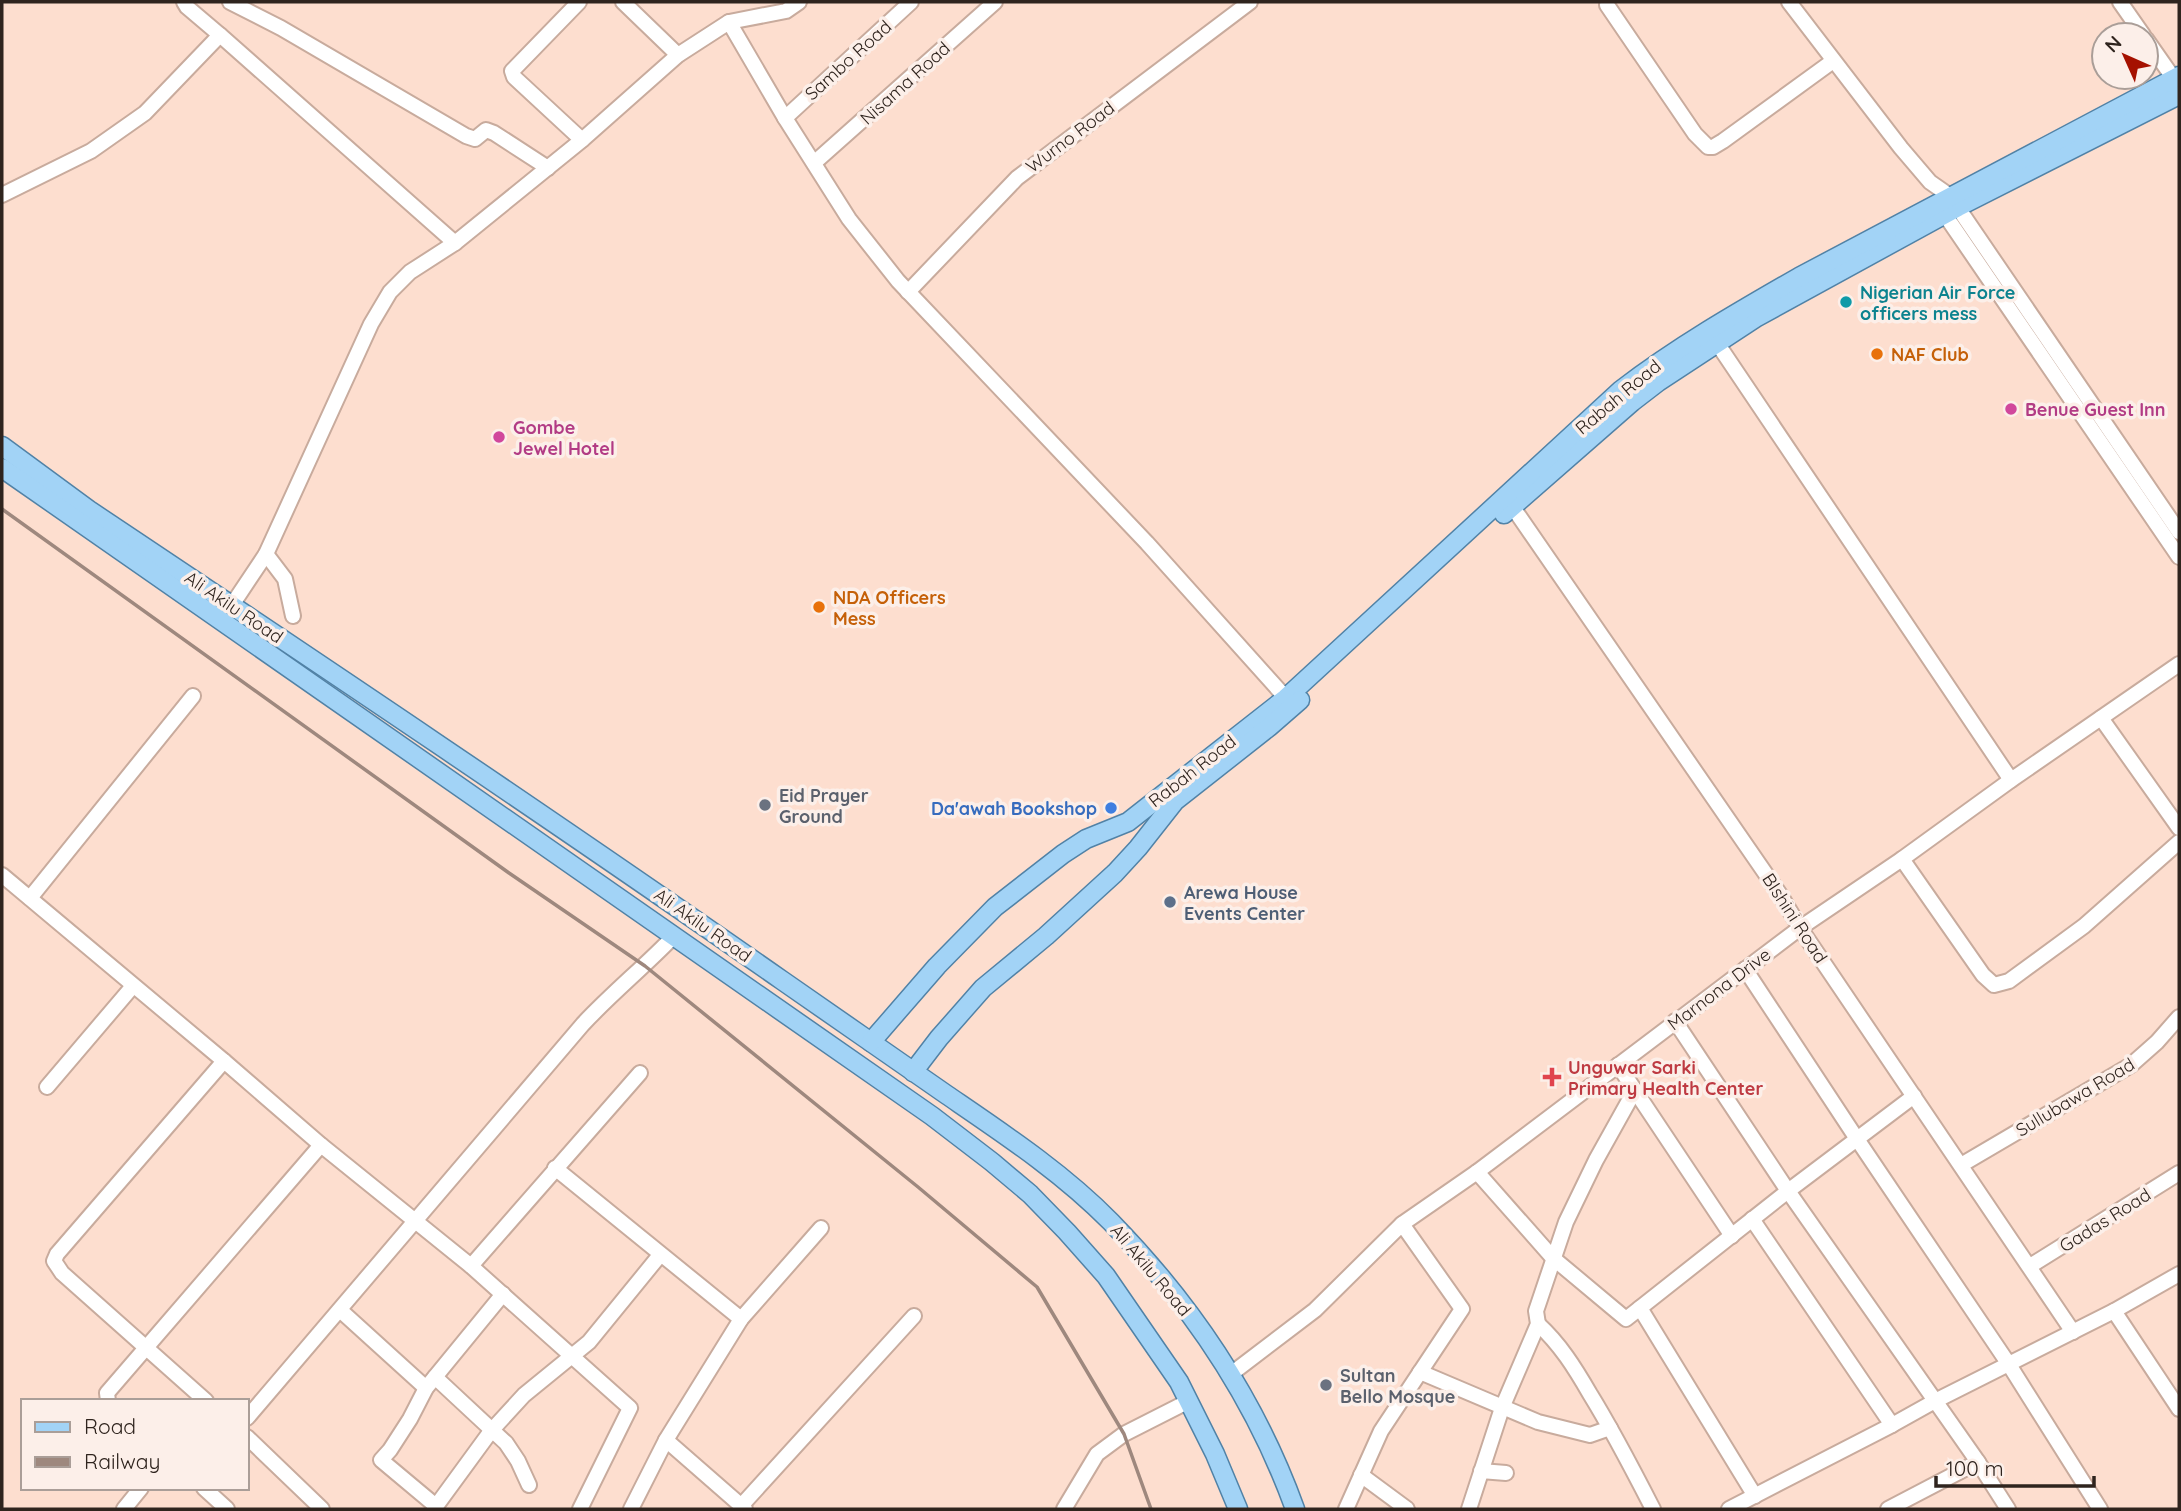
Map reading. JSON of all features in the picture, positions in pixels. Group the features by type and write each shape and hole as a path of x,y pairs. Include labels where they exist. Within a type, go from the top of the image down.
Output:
{"main road":[{"name":"Rabah Road","path":"871,1042 937,965 995,907 1086,839 1128,822 1286,698 1621,390 1648,370 1744,309 1955,210 2177,83"},
{"name":"Rabah Road","path":"913,1072 983,988 1046,936 1115,873 1175,801 1294,706 1512,506 1632,402 1717,343 1792,297 1928,222 1955,210"},
{"name":"Ali Akilu Road","path":"2,446 10,467 673,937 932,1116 1030,1194 1105,1276 1179,1382 1238,1509"},
{"name":"Ali Akilu Road","path":"10,467 89,510 232,605 680,909 1038,1160 1109,1220 1144,1258 1207,1337 1231,1374 1266,1439 1295,1509"}],"street":[{"path":"184,2 455,243"},
{"path":"230,2 292,34 466,136 475,139 486,130 494,132 548,168"},
{"path":"579,2 512,71 514,77 582,140"},
{"path":"623,2 678,55"},
{"path":"232,605 266,554 371,324 390,292 410,272 455,243 548,168 678,55 729,22 786,11 799,2"},
{"name":"Sambo Road","path":"785,118 911,2"},
{"name":"Nisama Road","path":"814,163 995,2"},
{"name":"Wurno Road","path":"908,292 1017,178 1250,2"},
{"path":"1789,2 1833,61 1955,210 2179,532"},
{"path":"2120,2 2134,21"},
{"path":"1607,5 1695,134 1708,147 1723,141 1833,61"},
{"path":"729,22 785,118 849,219 908,292 1147,543 1286,698"},
{"path":"2,194 91,151 145,113 220,35"},
{"path":"2160,59 2177,83"},
{"path":"1955,210 2179,557"},
{"path":"1717,343 2011,780"},
{"name":"BIshini Road","path":"1512,506 1744,842 2073,1332"},
{"path":"266,554 285,579 293,616"},
{"name":"Marnona Drive","path":"1231,1374 1315,1310 1402,1224 1477,1172 1800,928 2179,664"},
{"path":"30,898 193,696"},
{"path":"2101,718 2179,828"},
{"path":"1902,859 1983,975 1994,985 2009,981 2084,926 2179,842"},
{"path":"2,875 224,1060 321,1145 471,1266 629,1408 580,1509"},
{"path":"248,1417 583,1024 617,988 645,966 673,937"},
{"path":"1745,969 2008,1363 2100,1509"},
{"path":"47,1087 133,986"},
{"name":"Sullubawa Road","path":"1961,1165 2131,1065 2157,1042 2179,1017"},
{"path":"1675,1021 1788,1191 2008,1509"},
{"path":"204,1399 62,1273 54,1261 57,1254 224,1060"},
{"path":"1618,1065 1731,1236"},
{"path":"471,1266 640,1073"},
{"path":"1469,1509 1502,1408 1538,1324 1536,1311 1572,1210 1635,1090"},
{"path":"1477,1172 1553,1258 1626,1319 1914,1096"},
{"path":"108,1399 107,1393 321,1145"},
{"path":"555,1168 741,1319"},
{"name":"Gadas Road","path":"2030,1266 2179,1173"},
{"path":"1752,1219 1892,1425"},
{"path":"1346,1509 1381,1431 1462,1309 1402,1224"},
{"path":"631,1509 666,1440 741,1319 821,1228"},
{"path":"503,1294 431,1382 410,1419 381,1460 435,1507 491,1431 524,1395 589,1342 660,1255"},
{"path":"1733,1508 2008,1363 2114,1311 2179,1274"},
{"path":"1640,1308 1755,1496"},
{"path":"340,1310 506,1443 529,1485"},
{"path":"2114,1311 2179,1409"},
{"path":"666,1440 743,1507 914,1316"},
{"path":"1538,1324 1553,1338 1572,1364 1653,1509"},
{"path":"1420,1373 1538,1422 1590,1435 1610,1428"},
{"path":"1064,1509 1097,1454 1124,1434 1189,1401"},
{"path":"248,1438 322,1509"},
{"path":"1888,1509 1978,1462"},
{"path":"1481,1471 1506,1473"},
{"path":"1361,1475 1407,1509"},
{"path":"124,1509 139,1490"},
{"path":"206,1490 227,1509"}],"railway":[{"path":"2,509 509,873 645,966 1037,1287 1124,1434 1151,1509"}],"place":[{"name":"Nigerian Air Force officers mess","path":"1846,302"},
{"name":"NAF Club","path":"1877,354"},
{"name":"Benue Guest Inn","path":"2011,409"},
{"name":"Gombe Jewel Hotel","path":"499,437"},
{"name":"NDA Officers Mess","path":"819,607"},
{"name":"Eid Prayer Ground","path":"765,805"},
{"name":"Da'awah Bookshop","path":"1111,808"},
{"name":"Arewa House Events Center","path":"1170,902"},
{"name":"Unguwar Sarki Primary Health Center","path":"1552,1077"},
{"name":"Sultan Bello Mosque","path":"1326,1385"}]}
